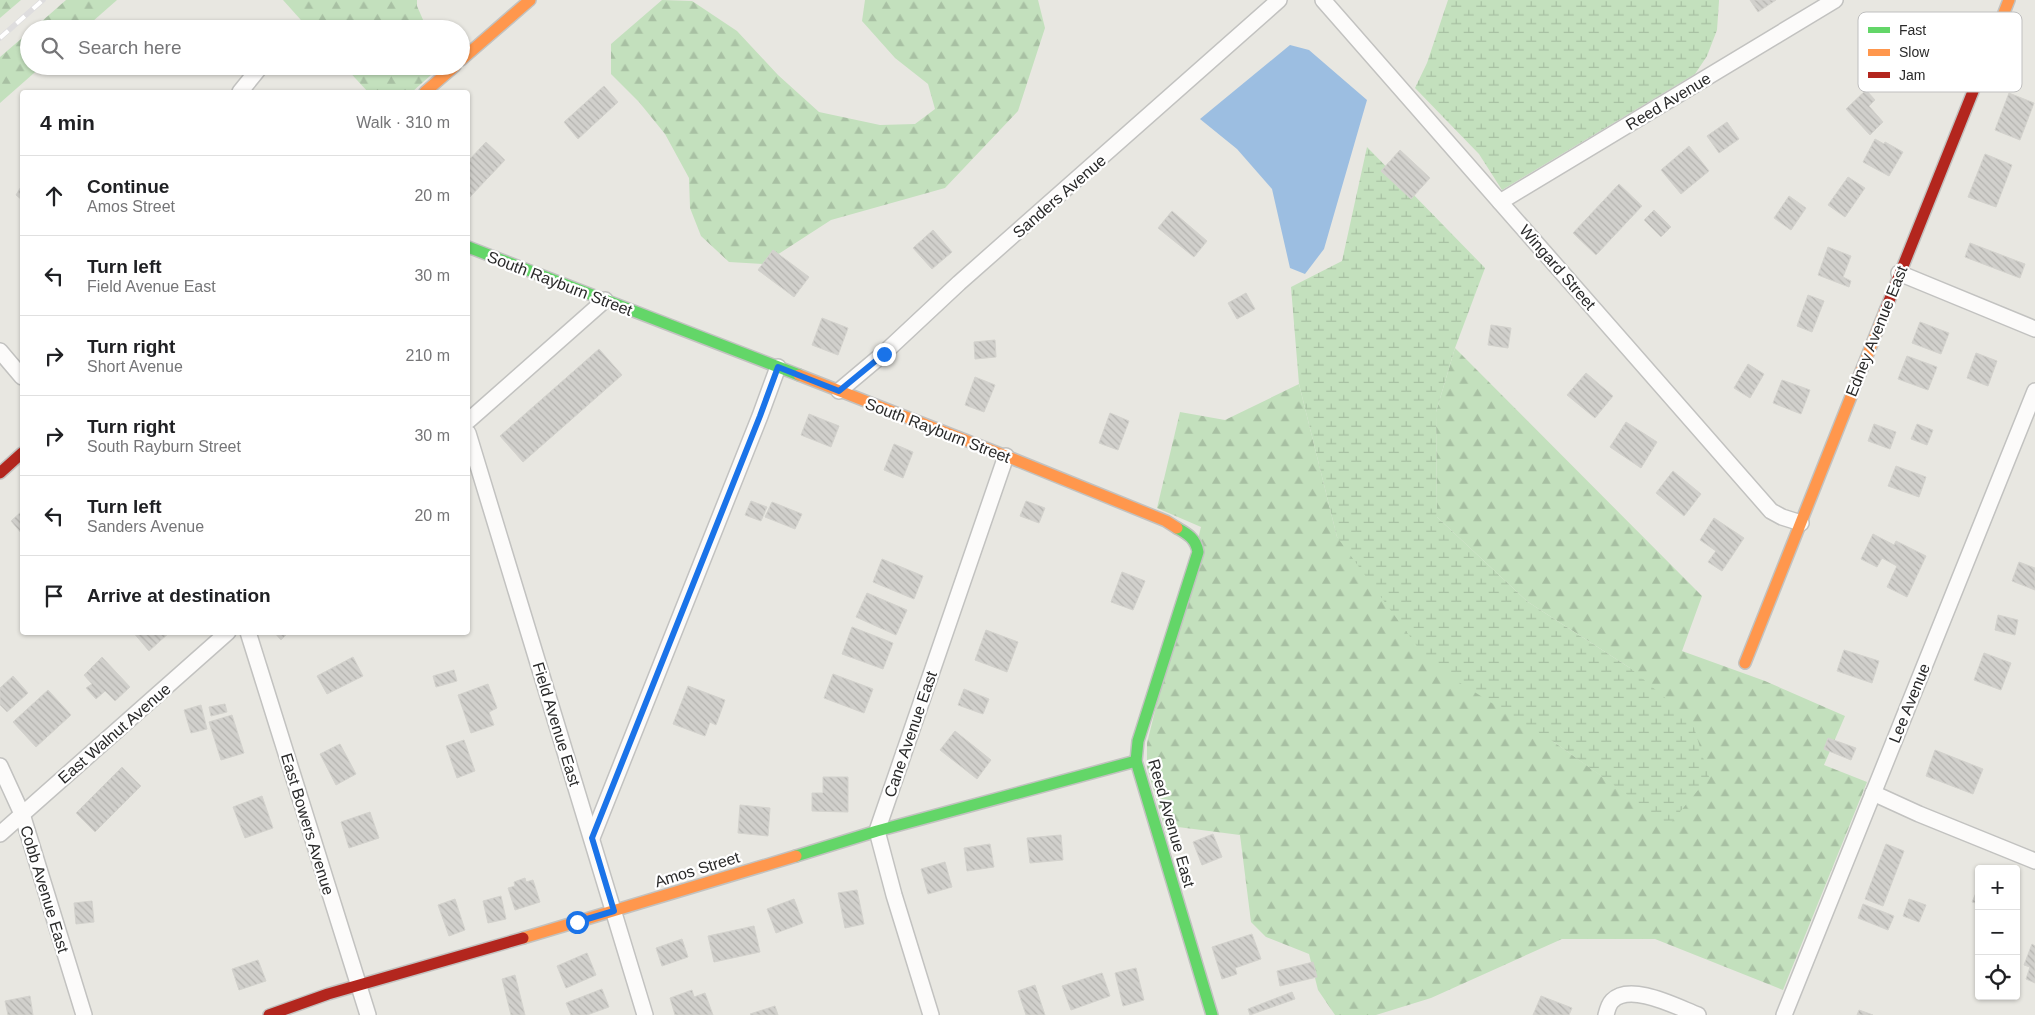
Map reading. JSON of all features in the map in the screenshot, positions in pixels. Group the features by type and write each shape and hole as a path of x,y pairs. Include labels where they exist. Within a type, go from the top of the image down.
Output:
{"street":[{"path":"470,52 530,0"},
{"name":"Sanders Avenue","path":"839,391 884,354 959,283 1279,0"},
{"name":"Wingard Street","path":"1323,0 1771,511 1801,523"},
{"name":"Reed Avenue","path":"1500,202 1835,0"},
{"name":"Edney Avenue East","path":"2004,12 2009,0"},
{"path":"242,90 254,75"},
{"path":"427,90 445,75"},
{"name":"Edney Avenue East","path":"1745,663 1972,92"},
{"name":"South Rayburn Street","path":"470,248 1006,456 1166,521 1182,530"},
{"path":"1899,273 2035,329"},
{"path":"470,419 605,300"},
{"path":"0,351 20,375"},
{"path":"592,838 778,367"},
{"name":"Lee Avenue","path":"1784,1015 2035,390"},
{"name":"Field Avenue East","path":"470,440 645,1015"},
{"path":"0,473 20,455"},
{"name":"Cane Avenue East","path":"877,832 1006,456"},
{"name":"Reed Avenue East","path":"1182,530 1191,536 1198,552 1138,741 1136,761 1209,1014"},
{"name":"East Walnut Avenue","path":"0,834 225,635"},
{"name":"East Bowers Avenue","path":"249,635 368,1015"},
{"name":"Amos Street","path":"269,1015 328,994 426,967 877,832 1136,761"},
{"name":"Cobb Avenue East","path":"0,766 22,814 84,1015"},
{"path":"1873,793 1919,814 2035,861"},
{"path":"877,832 894,895 932,1015"},
{"path":"1606,1015 1612,1001 1628,994 1644,995 1698,1015"}],"green space":[{"path":"0,0 21,0 0,18"},
{"path":"66,0 117,0 94,20 43,20"},
{"path":"283,0 417,0 417,6 423,20 301,20"},
{"path":"662,0 692,1 737,31 778,75 819,112 880,125 915,124 935,109 928,84 895,58 862,21 865,0 1038,0 1045,28 1018,111 945,188 831,220 763,264 729,262 701,236 690,208 689,178 665,134 639,102 611,74 611,44"},
{"path":"1448,0 1719,1 1717,30 1707,56 1695,74 1502,190 1479,154 1415,88 1427,63"},
{"path":"20,40 20,75 32,75 0,103 0,57"},
{"path":"352,75 431,75 414,90 366,90"},
{"path":"1367,147 1485,268 1455,348 1436,412 1437,517 1528,602 1630,668 1692,721 1709,777 1669,825 1554,742 1430,664 1337,537 1299,384 1291,287 1342,261"},
{"path":"1455,348 1702,596 1682,651 1765,681 1845,716 1824,765 1867,782 1783,990 1655,939 1562,939 1431,998 1376,1015 1335,1015 1318,990 1309,954 1266,937 1251,922 1240,835 1178,827 1166,833 1147,767 1147,743 1201,527 1157,508 1180,412 1225,420 1299,384 1337,537 1554,742 1669,824 1630,668 1528,602 1437,517 1436,412"}],"water":[{"path":"1290,45 1309,50 1367,100 1324,249 1305,274 1290,268 1272,189 1237,149 1200,119"}],"building":[{"path":"1750,0 1776,0 1758,12"},
{"path":"604,86 618,102 578,139 564,122"},
{"path":"1864,92 1868,92 1875,100 1869,106 1883,122 1870,135 1846,109"},
{"path":"2009,93 2034,103 2020,140 1995,130"},
{"path":"1727,122 1739,139 1719,153 1707,136"},
{"path":"1875,139 1903,152 1889,176 1863,162"},
{"path":"486,142 505,160 470,197 470,159"},
{"path":"1689,146 1709,171 1681,194 1661,170"},
{"path":"1400,150 1430,178 1411,199 1381,171"},
{"path":"1985,154 2012,165 1996,207 1968,197"},
{"path":"1848,177 1865,188 1845,217 1828,205"},
{"path":"1619,184 1642,206 1596,255 1573,233"},
{"path":"20,188 20,198 16,195"},
{"path":"1789,196 1806,208 1791,230 1774,218"},
{"path":"1654,210 1671,227 1661,237 1644,220"},
{"path":"1172,211 1207,241 1194,257 1158,228"},
{"path":"933,230 952,252 932,269 913,248"},
{"path":"1970,243 2025,264 2020,278 1965,257"},
{"path":"1828,247 1851,256 1843,277 1851,281 1849,287 1818,275"},
{"path":"773,250 809,277 794,297 758,270"},
{"path":"1246,293 1255,309 1237,319 1228,303"},
{"path":"1808,295 1824,301 1812,332 1797,326"},
{"path":"822,318 848,328 838,355 812,345"},
{"path":"1920,322 1949,333 1941,354 1912,343"},
{"path":"1491,325 1511,328 1508,348 1488,345"},
{"path":"995,340 996,357 975,359 974,342"},
{"path":"599,349 622,375 523,462 500,436"},
{"path":"1976,353 1997,361 1988,386 1967,378"},
{"path":"1907,356 1937,367 1928,390 1898,379"},
{"path":"1748,364 1764,374 1750,398 1734,388"},
{"path":"1586,373 1613,396 1595,418 1567,395"},
{"path":"975,377 995,385 984,412 965,405"},
{"path":"1782,380 1810,390 1801,414 1773,403"},
{"path":"1110,413 1129,421 1118,450 1099,443"},
{"path":"809,414 839,426 831,447 801,435"},
{"path":"1626,422 1657,442 1641,468 1610,447"},
{"path":"1874,424 1896,432 1890,449 1868,441"},
{"path":"1917,424 1933,430 1927,445 1911,439"},
{"path":"894,444 913,452 903,478 884,470"},
{"path":"1896,466 1926,477 1919,497 1888,486"},
{"path":"1673,471 1701,494 1684,516 1656,493"},
{"path":"751,501 767,507 761,521 745,515"},
{"path":"1026,501 1045,508 1039,523 1020,516"},
{"path":"772,502 802,514 795,529 765,517"},
{"path":"20,513 20,532 11,521"},
{"path":"1714,518 1744,538 1722,571 1708,562 1716,551 1700,540"},
{"path":"1873,534 1894,545 1896,541 1926,556 1907,597 1887,587 1897,566 1882,558 1877,567 1861,559"},
{"path":"882,559 923,576 914,599 873,582"},
{"path":"2019,562 2035,568 2035,590 2012,581"},
{"path":"1122,572 1145,581 1133,610 1111,602"},
{"path":"867,593 907,610 896,635 856,617"},
{"path":"1998,615 2018,620 2015,635 1995,630"},
{"path":"852,627 893,643 883,669 842,654"},
{"path":"986,630 1018,642 1007,672 975,660"},
{"path":"136,635 167,635 149,651"},
{"path":"277,635 286,635 281,640"},
{"path":"1844,650 1879,661 1872,683 1837,671"},
{"path":"1984,653 2011,663 2001,690 1974,680"},
{"path":"102,657 130,687 115,701 105,691 96,699 86,688 92,684 84,675"},
{"path":"353,657 363,676 327,694 317,676"},
{"path":"454,670 457,681 436,687 433,676"},
{"path":"833,674 873,689 864,713 824,698"},
{"path":"13,676 28,693 7,712 0,705 0,688"},
{"path":"488,684 497,708 489,712 494,725 471,733 458,695"},
{"path":"688,686 725,700 716,725 710,722 705,736 673,724"},
{"path":"964,689 989,699 983,714 958,705"},
{"path":"48,690 71,715 36,747 13,722"},
{"path":"225,704 227,712 211,716 209,707"},
{"path":"201,705 207,729 191,733 184,710"},
{"path":"232,715 244,753 221,760 209,722"},
{"path":"955,731 991,760 977,779 940,750"},
{"path":"1828,738 1856,748 1851,760 1824,749"},
{"path":"464,740 475,771 457,778 446,746"},
{"path":"340,744 356,774 336,785 320,754"},
{"path":"1935,750 1983,769 1973,794 1926,776"},
{"path":"122,767 141,786 95,832 76,813"},
{"path":"823,777 848,777 848,812 812,811 812,793 823,793"},
{"path":"262,796 273,828 245,838 233,807"},
{"path":"740,805 770,808 768,836 738,833"},
{"path":"370,812 379,838 349,848 341,822"},
{"path":"1213,834 1222,857 1202,865 1193,842"},
{"path":"1061,835 1063,860 1030,863 1027,838"},
{"path":"990,844 994,867 967,871 964,848"},
{"path":"1886,844 1904,851 1883,906 1865,899"},
{"path":"945,862 952,887 928,894 921,869"},
{"path":"525,878 526,882 533,880 540,902 515,910 508,888 515,886 514,882"},
{"path":"857,890 864,924 845,928 838,893"},
{"path":"501,896 506,919 488,923 483,901"},
{"path":"455,899 465,930 449,936 438,905"},
{"path":"794,899 803,923 776,933 767,909"},
{"path":"1909,899 1926,905 1919,922 1903,916"},
{"path":"92,901 94,922 76,924 74,903"},
{"path":"1863,904 1894,916 1888,930 1858,918"},
{"path":"754,926 760,952 714,962 708,936"},
{"path":"1252,934 1261,959 1235,968 1237,974 1222,979 1212,947"},
{"path":"682,939 688,957 662,966 656,948"},
{"path":"2032,944 2035,946 2035,983 2026,979 2030,967 2024,965"},
{"path":"587,953 596,975 566,988 557,966"},
{"path":"258,960 266,981 239,990 232,969"},
{"path":"1313,962 1317,977 1280,986 1277,971"},
{"path":"1136,968 1144,1000 1123,1006 1115,973"},
{"path":"1102,973 1110,996 1071,1010 1062,986"},
{"path":"515,975 525,1015 511,1015 502,979"},
{"path":"1035,985 1045,1015 1026,1015 1018,991"},
{"path":"602,989 609,1007 587,1015 571,1015 566,1003"},
{"path":"692,990 694,997 705,993 713,1015 675,1015 670,998"},
{"path":"1292,992 1295,999 1250,1015 1248,1009"},
{"path":"30,996 33,1015 8,1015 5,1001"},
{"path":"1541,996 1572,1008 1569,1015 1533,1015"},
{"path":"775,1006 778,1015 750,1014"},
{"path":"1859,1010 1873,1015 1857,1015"}],"railway":[{"path":"20,20 43,0"},
{"path":"0,38 20,20"}],"traffic: fast":[{"path":"470,248 799,375"},
{"path":"1177,528 1191,537 1198,552 1138,741 1136,761 1212,1015"},
{"path":"796,856 877,831 1136,761"}],"traffic: slow":[{"path":"470,52 530,0"},
{"path":"2004,12 2009,0"},
{"path":"427,90 445,75"},
{"path":"1745,663 1885,311"},
{"path":"799,375 1006,456 1166,521 1177,528"},
{"path":"523,938 796,856"}],"traffic: jam":[{"path":"1885,311 1973,92"},
{"path":"0,473 20,455"},
{"path":"269,1015 328,994 523,938"}],"route":[{"path":"577,922 614,911 592,838 778,367 839,391 884,354"}]}
